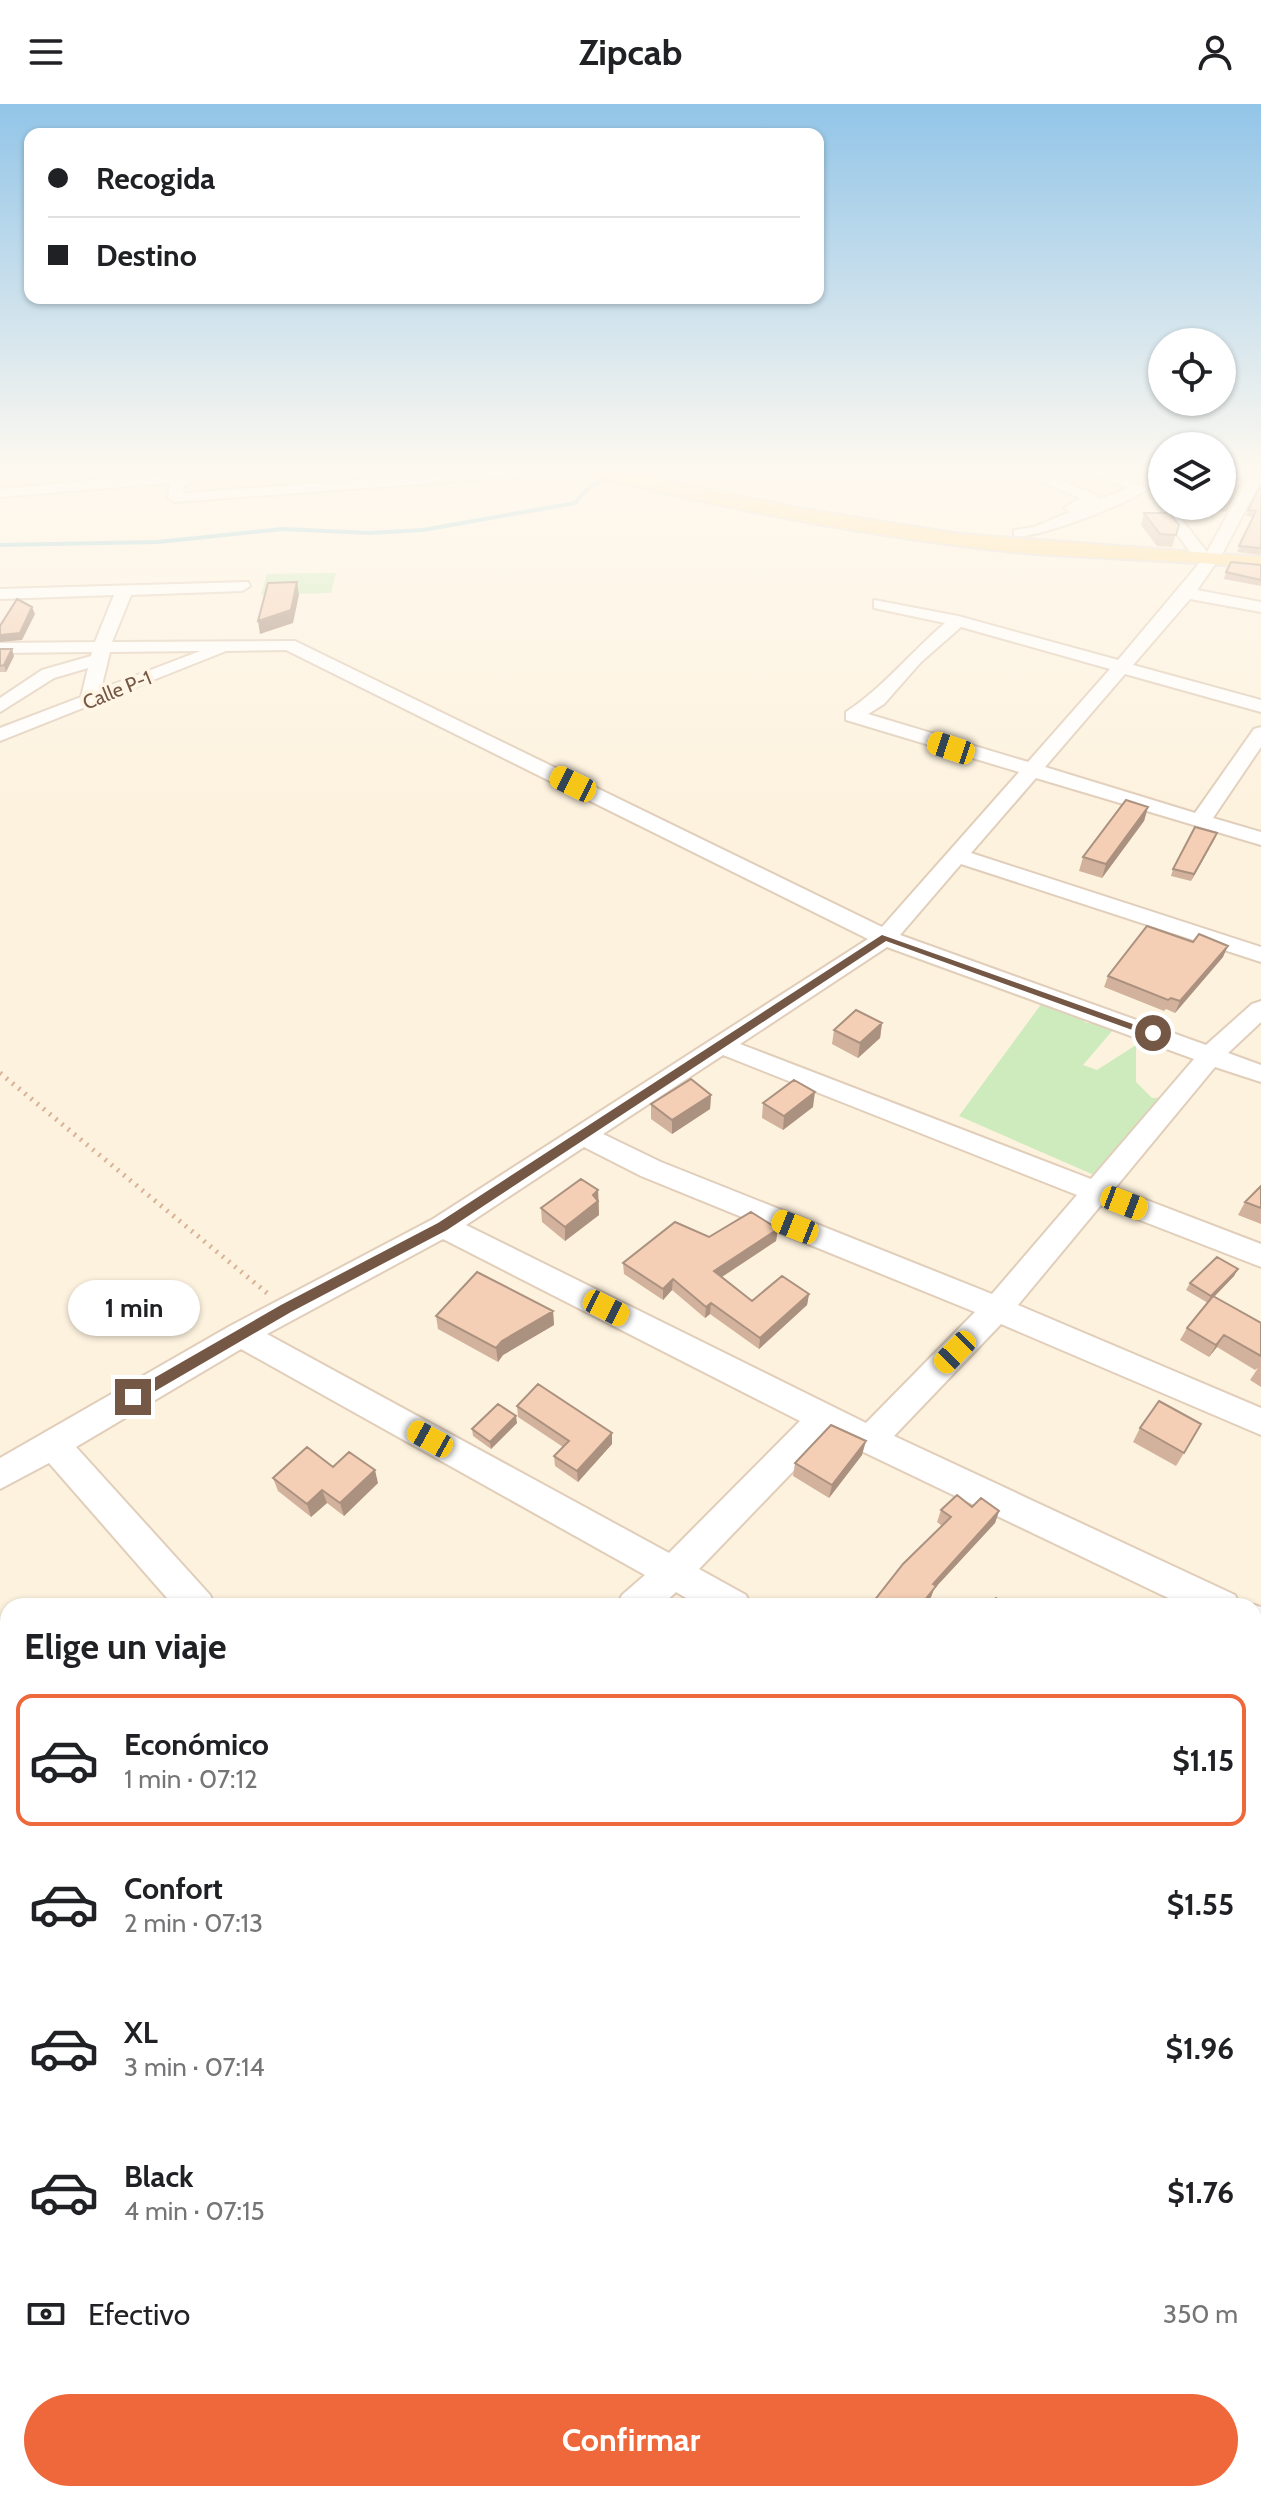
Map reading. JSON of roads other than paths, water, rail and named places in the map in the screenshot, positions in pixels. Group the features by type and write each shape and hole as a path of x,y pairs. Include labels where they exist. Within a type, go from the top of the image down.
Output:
{"street":[{"path":"0,1475 241,1334 443,1226 885,938 1122,669 1192,583"},
{"path":"0,594 242,586"},
{"path":"89,701 101,653 125,590"},
{"path":"1186,593 1261,607"},
{"path":"880,604 958,621 1261,706"},
{"path":"958,621 915,658 877,700 853,716 1261,839"},
{"path":"0,648 101,653 233,644 289,645 885,938 1261,1074"},
{"name":"Calle P-1","path":"0,735 233,644"},
{"path":"0,706 48,674 101,653"},
{"path":"0,713 61,713"},
{"path":"1200,821 1261,733"},
{"path":"958,856 1261,955"},
{"path":"870,1440 997,1309 1212,1054 1261,1009"},
{"path":"720,1045 1261,1256"},
{"path":"582,1135 651,1169 997,1309 1261,1422"},
{"path":"443,1226 824,1418 1205,1598"},
{"path":"241,1334 718,1598"},
{"path":"644,1598 673,1573 824,1418"},
{"path":"52,1443 190,1598"}]}
